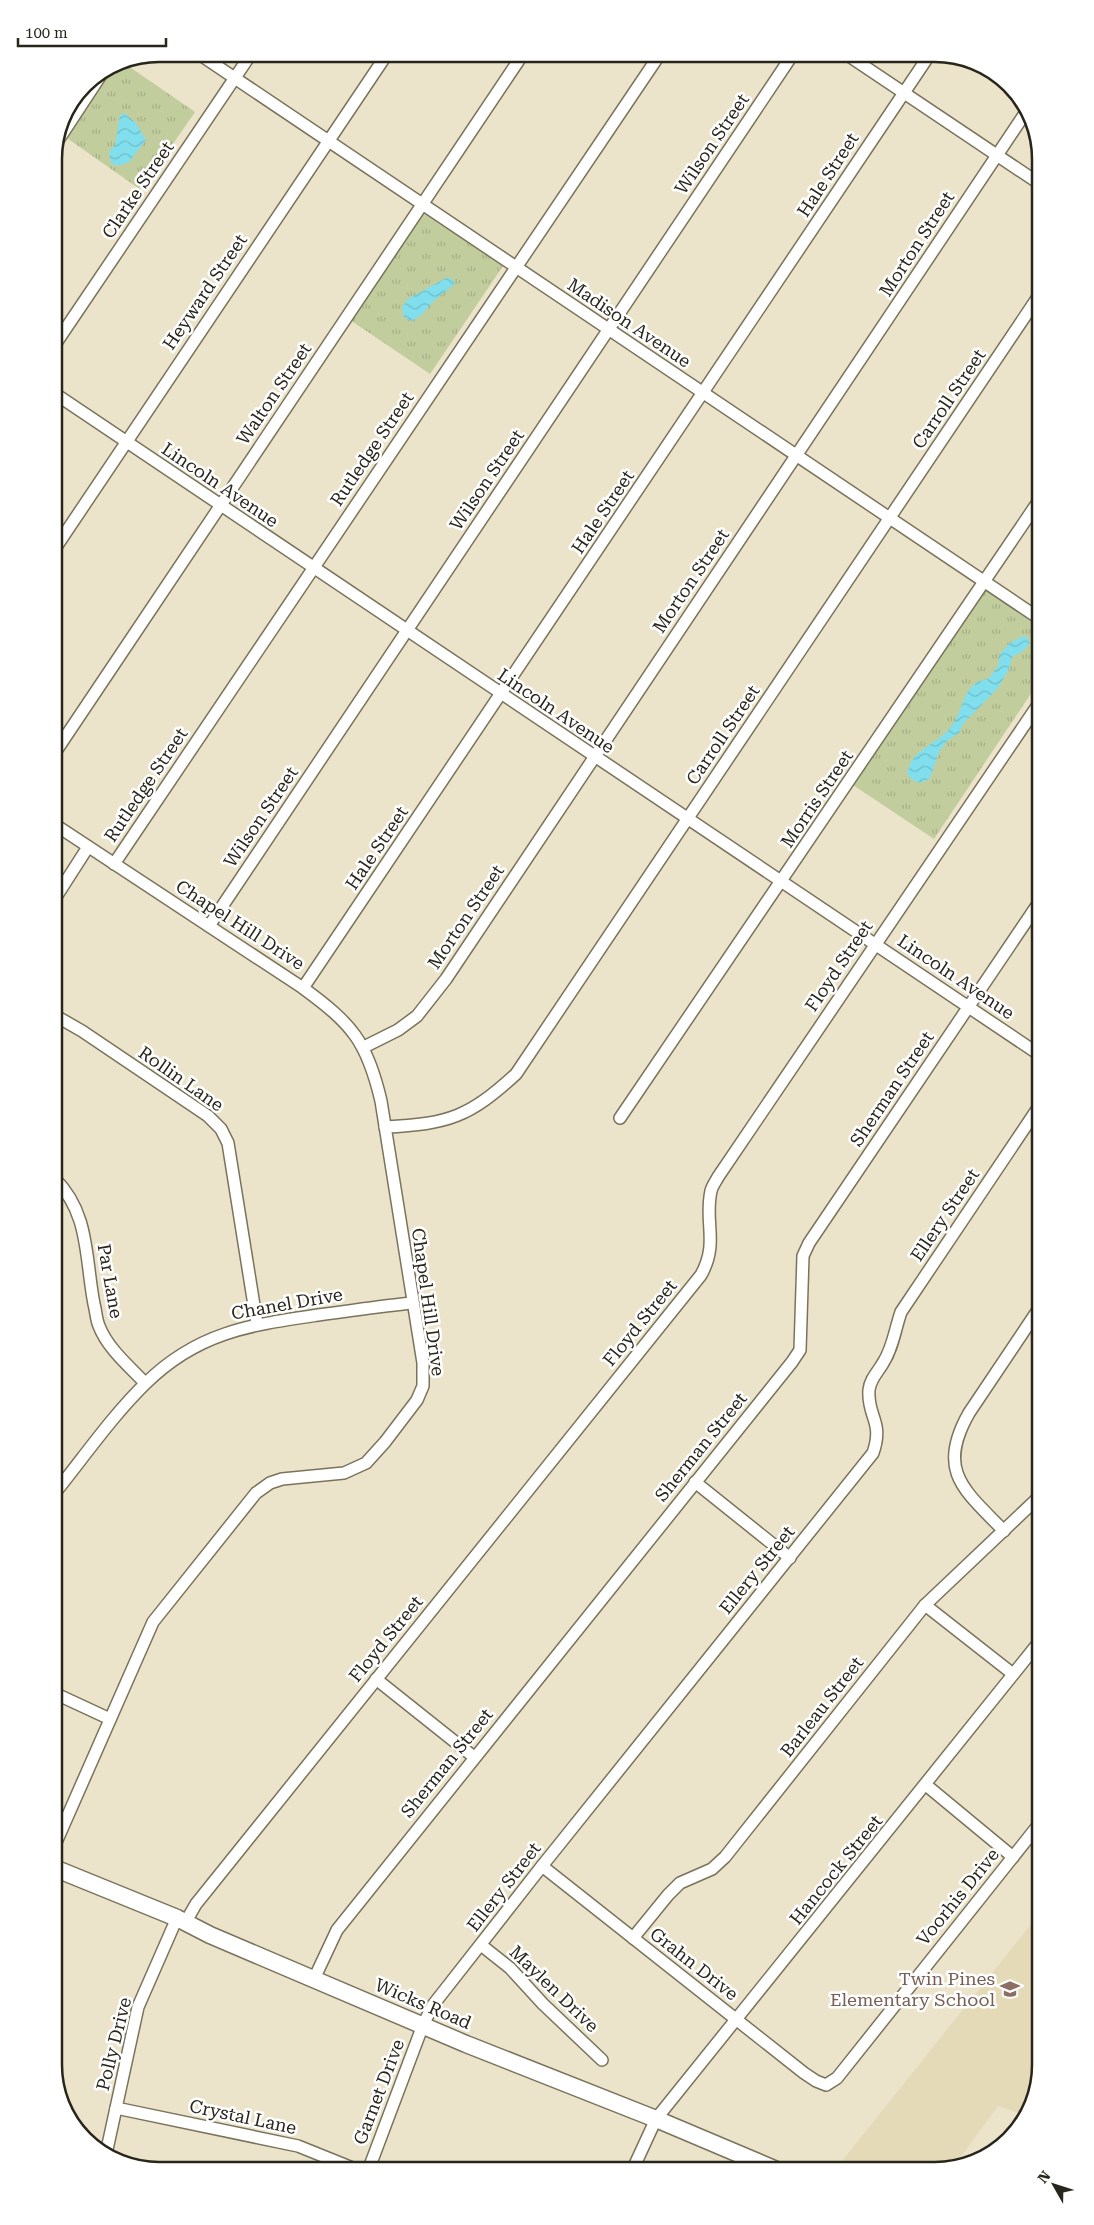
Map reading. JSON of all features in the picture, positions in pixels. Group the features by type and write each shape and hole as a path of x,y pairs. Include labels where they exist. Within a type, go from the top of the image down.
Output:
{"main road":[{"name":"Wicks Road","path":"62,1871 423,2025 757,2162"}],"street":[{"name":"Madison Avenue","path":"211,62 796,457 1032,614"},
{"name":"Clarke Street","path":"63,333 246,62"},
{"name":"Heyward Street","path":"63,537 381,62"},
{"name":"Walton Street","path":"63,741 517,62"},
{"name":"Rutledge Street","path":"114,864 654,63"},
{"name":"Wilson Street","path":"208,926 787,63"},
{"path":"859,63 1032,179"},
{"name":"Hale Street","path":"303,988 924,63"},
{"path":"71,120 87,96"},
{"name":"Morton Street","path":"364,1047 398,1030 417,1016 428,1004 1022,118"},
{"name":"Carroll Street","path":"386,1127 416,1126 451,1119 470,1111 489,1099 516,1074 1032,306"},
{"name":"Lincoln Avenue","path":"63,399 593,757 1032,1050"},
{"name":"Morris Street","path":"620,1118 1032,510"},
{"name":"Floyd Street","path":"181,1921 701,1275 711,1251 711,1190 718,1177 1032,714"},
{"name":"Chapel Hill Drive","path":"62,1828 153,1622 256,1493 270,1483 282,1479 344,1473 366,1464 417,1400 423,1386 423,1363 412,1303 386,1127 376,1079 364,1047 351,1029 333,1010 303,988 63,830"},
{"path":"63,887 88,847"},
{"name":"Sherman Street","path":"314,1979 337,1930 792,1362 800,1350 803,1256 809,1243 1032,913"},
{"name":"Rollin Lane","path":"63,1020 208,1116 221,1129 228,1142 234,1171 257,1324"},
{"name":"Ellery Street","path":"423,2025 433,2005 542,1866 873,1453 878,1439 878,1426 869,1402 869,1388 873,1376 883,1363 890,1349 901,1312 1032,1117"},
{"name":"Par Lane","path":"62,1186 77,1209 84,1232 99,1326 111,1346 145,1383"},
{"name":"Chanel Drive","path":"62,1484 145,1383 179,1355 200,1343 219,1335 257,1324 412,1303"},
{"path":"1004,1531 962,1485 955,1467 954,1449 959,1431 969,1413 1032,1319"},
{"path":"694,1482 790,1558"},
{"name":"Barleau Street","path":"633,1938 680,1883 712,1869 725,1857 925,1604 1032,1504"},
{"path":"925,1604 1013,1674"},
{"name":"Hancock Street","path":"636,2162 656,2119 926,1786 1032,1651"},
{"path":"376,1679 474,1757"},
{"path":"62,1697 110,1719"},
{"path":"926,1786 1013,1857"},
{"name":"Voorhis Drive","path":"826,2085 837,2078 1032,1833"},
{"name":"Grahn Drive","path":"542,1866 810,2077 826,2085"},
{"name":"Polly Drive","path":"107,2147 138,2007 181,1921"},
{"name":"Maylen Drive","path":"481,1945 510,1968 543,2004 602,2060"},
{"name":"Garnet Drive","path":"371,2162 423,2025"},
{"name":"Crystal Lane","path":"116,2108 298,2146 338,2162"}],"shaded area":[{"name":"Twin Pines Elementary School","path":"1032,1923 1032,2066 1030,2085 1019,2113 998,2106 959,2159 954,2161 841,2162"}],"green space":[{"path":"130,67 195,112 141,190 65,137 100,84 111,75"},
{"path":"423,213 503,266 430,374 350,320"},
{"path":"984,589 1032,622 1032,692 934,839 853,785"}],"water":[{"path":"124,113 136,123 146,140 129,162 118,166 111,163 109,152 115,145 120,115"},
{"path":"446,278 451,278 455,283 419,316 411,321 404,317 402,307 408,299"},
{"path":"1023,636 1028,638 1030,643 1023,651 1012,657 1009,669 998,688 963,724 959,733 947,741 939,752 930,778 922,783 912,780 907,773 912,760 946,732 956,719 970,688 980,681 988,679 998,666 1000,654 1010,643"}],"place":[{"name":"Twin Pines Elementary School","path":"1010,1989"}]}
